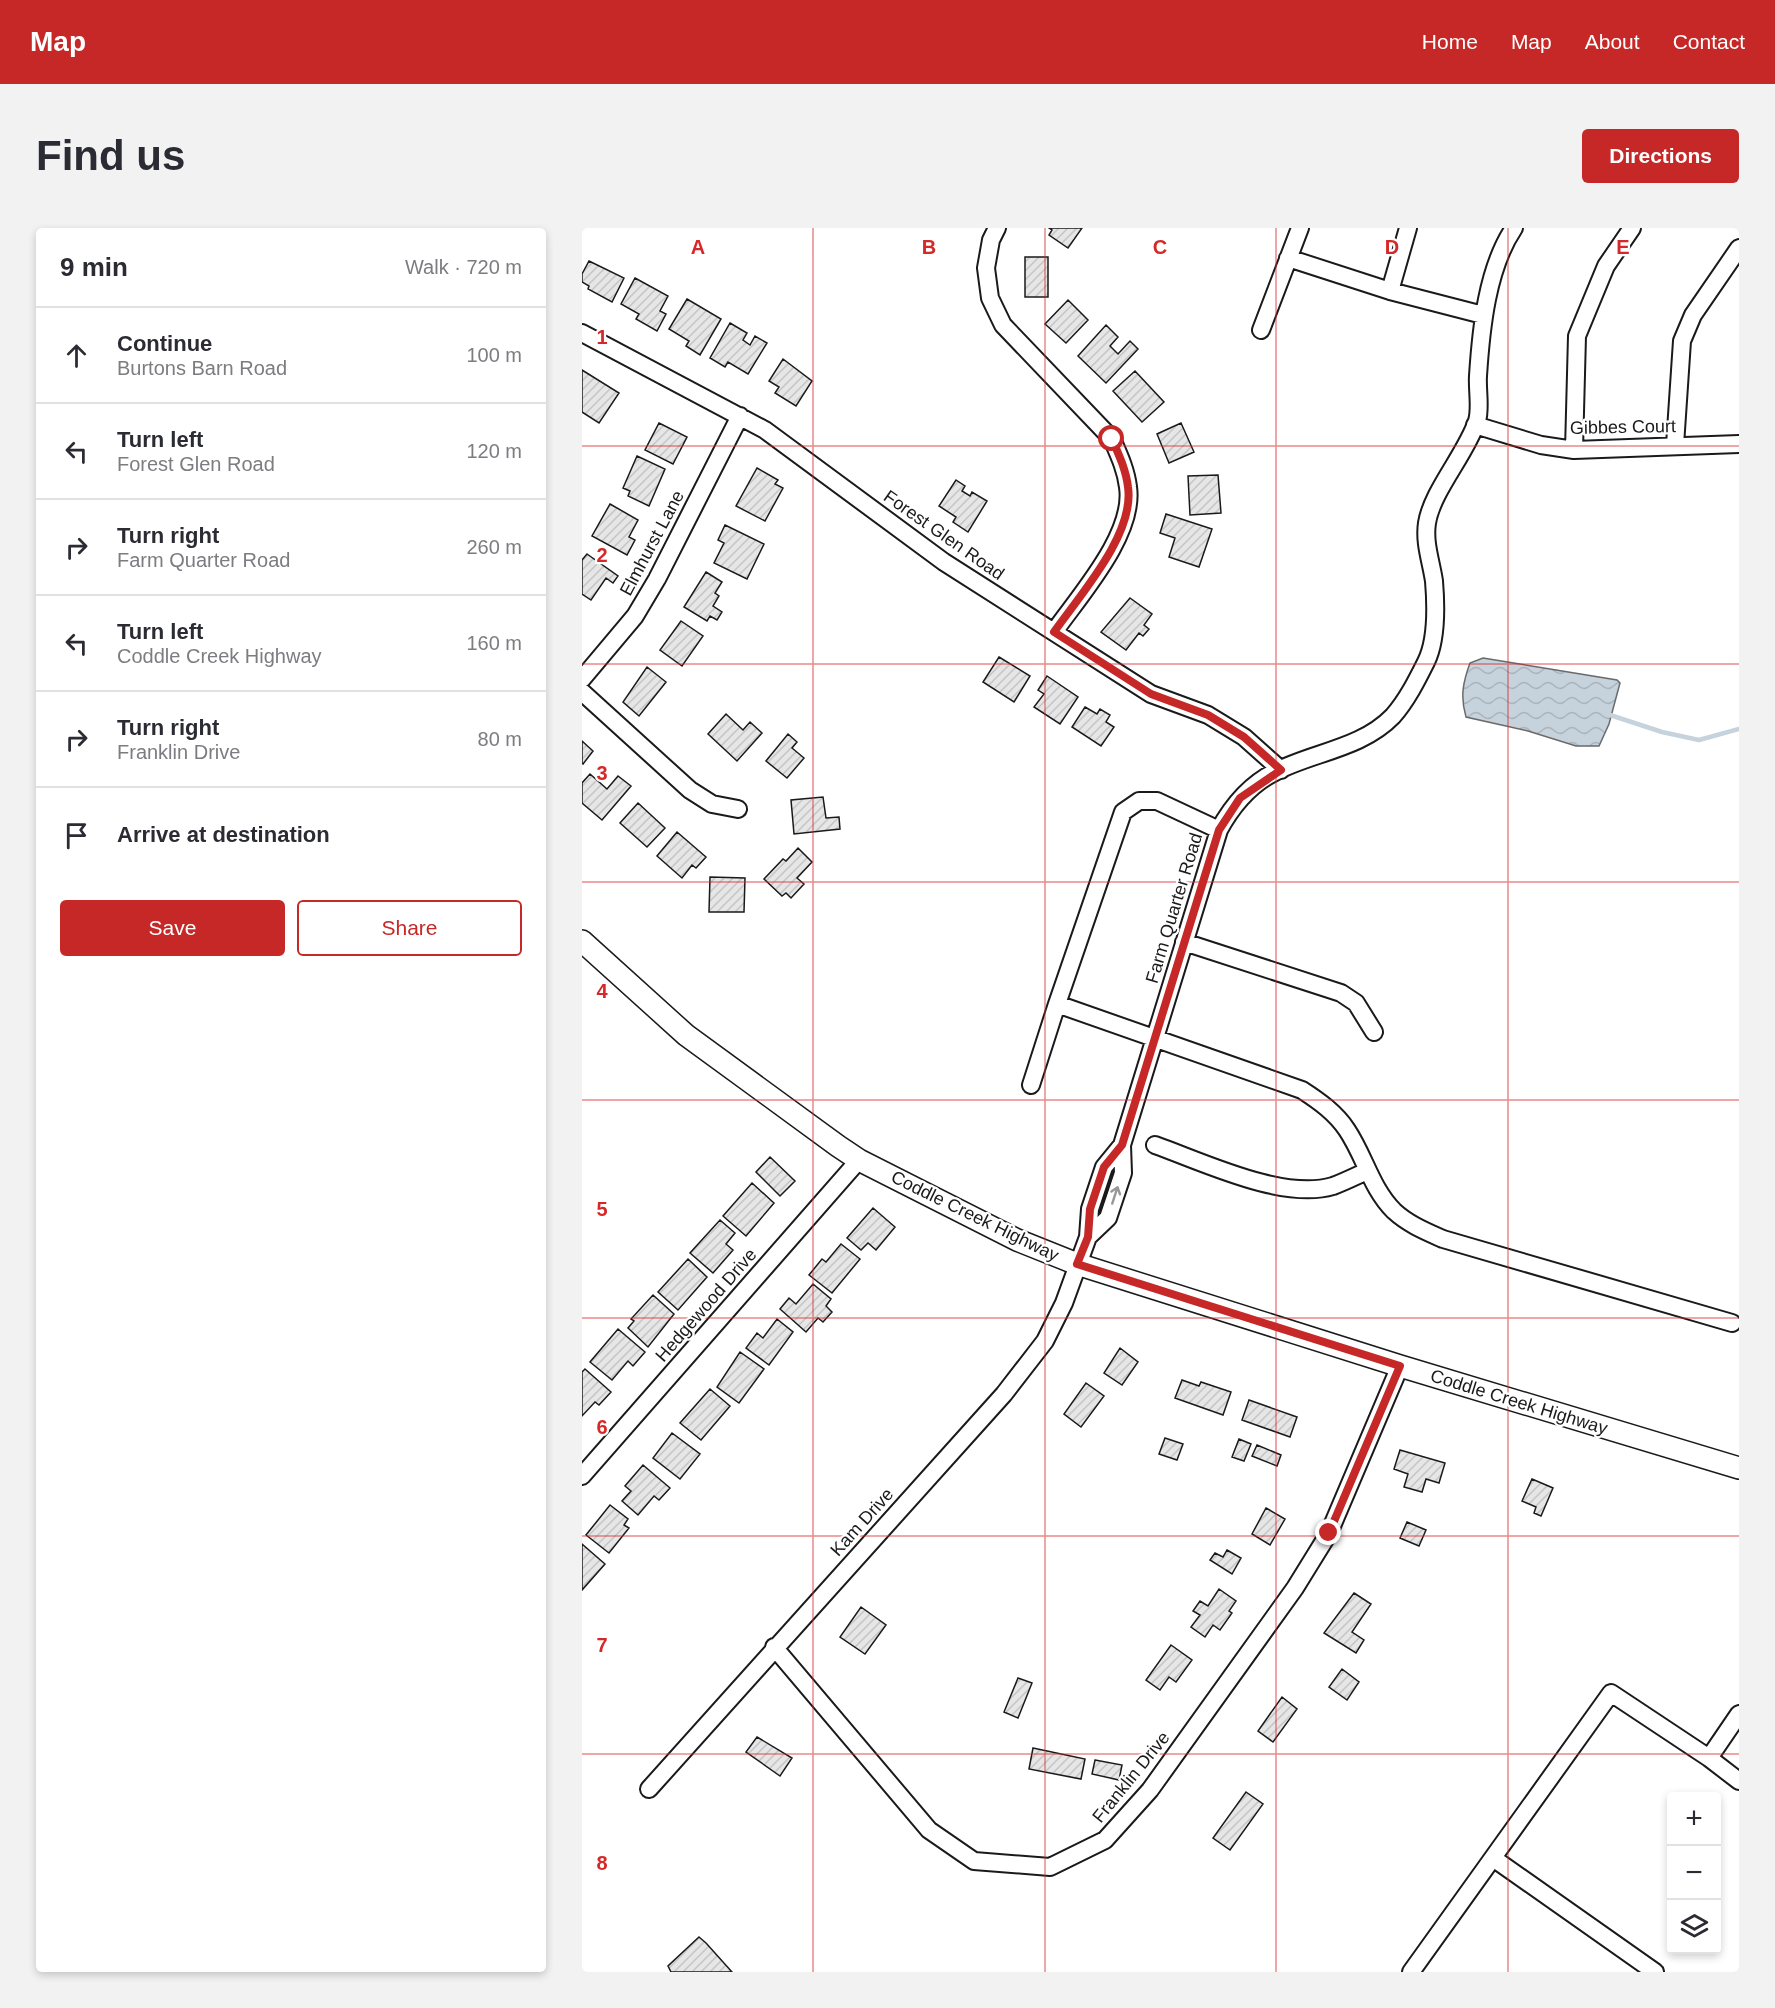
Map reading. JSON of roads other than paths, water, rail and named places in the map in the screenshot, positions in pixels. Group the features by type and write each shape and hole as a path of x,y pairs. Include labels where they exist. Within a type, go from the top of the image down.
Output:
{"main road":[{"name":"Coddle Creek Highway","path":"582,941 686,1035 859,1160 1017,1240 1077,1264 1400,1366 1739,1468"}],"street":[{"path":"997,228 991,240 986,268 990,298 1003,325 1112,439 1122,461 1129,489 1125,518 1115,544 1054,632"},
{"path":"1261,330 1300,228"},
{"path":"1390,291 1407,228"},
{"name":"Farm Quarter Road","path":"1077,1264 1088,1237 1090,1209 1104,1167 1122,1145 1219,830 1240,798 1281,770 1336,751 1392,716 1416,682 1428,658 1433,630 1434,582 1426,546 1427,521 1478,418 1483,315 1504,243 1514,228"},
{"path":"1574,450 1577,336 1606,266 1632,228"},
{"path":"1675,445 1682,341 1693,315 1739,248"},
{"path":"1288,258 1390,291 1483,315"},
{"name":"Forest Glen Road","path":"582,333 765,430 944,562 1151,694 1208,715 1244,737 1281,770"},
{"name":"Elmhurst Lane","path":"582,679 635,616 657,579 740,416"},
{"name":"Gibbes Court","path":"1475,425 1541,445 1574,450 1739,444"},
{"path":"582,692 690,790 712,804 738,808"},
{"path":"1031,1085 1123,812 1139,801 1157,801 1219,830"},
{"path":"1184,942 1341,993 1356,1003 1374,1032"},
{"path":"1057,1004 1302,1090 1322,1102 1347,1129 1366,1171 1394,1210 1414,1226 1443,1239 1732,1323"},
{"path":"1155,1145 1272,1186 1295,1190 1333,1186 1366,1171"},
{"name":"Hedgewood Drive","path":"582,1476 859,1160"},
{"name":"Kam Drive","path":"649,1789 774,1647 1004,1394 1045,1341 1064,1303 1077,1264"},
{"name":"Franklin Drive","path":"774,1647 929,1830 974,1861 1050,1867 1105,1840 1150,1790 1295,1588 1329,1533 1400,1366"},
{"path":"1412,1972 1611,1693 1709,1758 1739,1781"},
{"path":"1709,1758 1739,1714"},
{"path":"1493,1858 1655,1972"}],"water":[{"path":"1483,658 1617,680 1620,683 1609,724 1599,746 1576,746 1528,731 1466,717 1463,690 1470,663"}],"waterway":[{"path":"1607,714 1662,732 1699,740 1739,729"}]}
